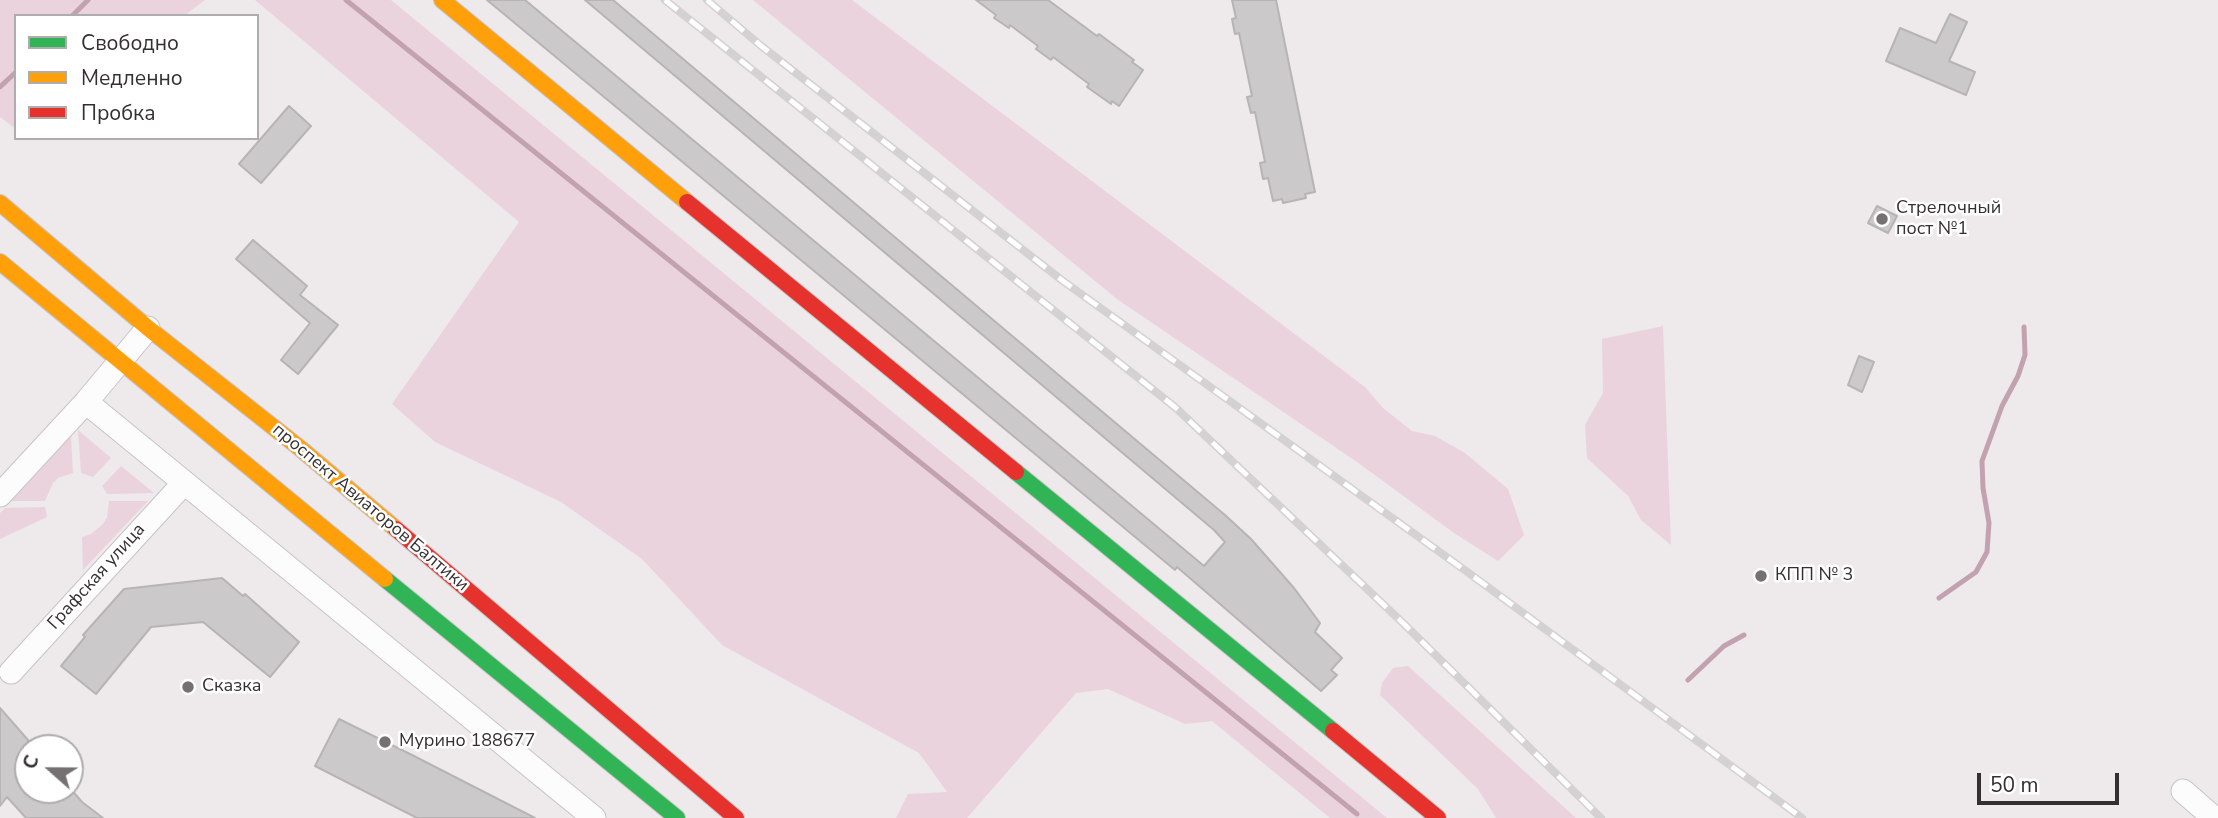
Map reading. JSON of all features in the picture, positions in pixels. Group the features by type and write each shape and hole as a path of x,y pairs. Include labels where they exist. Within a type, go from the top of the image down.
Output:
{"street":[{"path":"442,0 1438,818"},
{"name":"проспект Авиаторов Балтики","path":"0,203 148,328 302,449 736,818"},
{"path":"0,262 677,818"},
{"path":"0,495 86,402 148,328"},
{"path":"86,402 594,818"},
{"name":"Графская улица","path":"11,672 184,483"},
{"path":"2183,791 2214,818"}],"shaded area":[{"path":"0,0 205,0 187,14 14,14 14,128 0,117"},
{"path":"255,0 391,0 1387,818 1330,818 1212,721 1185,724 1108,689 1076,693 967,818 896,818 908,794 947,792 919,753 722,645 642,559 561,502 435,442 392,404 519,222"},
{"path":"753,0 852,0 1365,387 1383,408 1412,431 1435,436 1465,453 1508,489 1524,535 1498,561 1454,533 1357,462 1117,299"},
{"path":"1663,326 1671,545 1641,520 1628,496 1587,458 1585,425 1603,393 1602,339"},
{"path":"78,430 111,458 93,477 81,473"},
{"path":"71,436 73,473 58,478 53,483 45,501 11,501"},
{"path":"121,466 154,493 107,494 102,486"},
{"path":"109,501 148,501 83,570 82,537 91,534 103,524 107,517"},
{"path":"45,507 47,517 0,539 0,513 5,508"},
{"path":"1408,666 1576,818 1496,818 1478,789 1380,695 1382,683 1393,668"}],"building":[{"path":"487,0 525,0 1204,566 1225,542 1214,530 585,0 613,0 1251,539 1294,588 1320,623 1315,632 1342,658 1331,670 1337,675 1321,691 1177,567 1175,570"},
{"path":"976,0 1048,0 1097,36 1099,34 1143,70 1119,106 1112,101 1111,104 1053,57 1051,60 1036,49 1038,46 1010,25 1009,28 994,18 996,15"},
{"path":"1232,0 1276,0 1315,192 1305,194 1306,198 1283,203 1282,199 1273,201 1268,178 1263,179 1260,163 1265,162 1255,112 1251,113 1247,97 1252,96 1239,33 1235,34 1232,19 1236,18"},
{"path":"1950,14 1967,22 1949,61 1975,72 1966,95 1886,61 1900,28 1936,43"},
{"path":"289,106 311,126 261,183 239,164"},
{"name":"Стрелочный пост №1","path":"1877,206 1897,216 1888,233 1868,223"},
{"path":"253,240 307,286 300,295 338,325 298,374 281,360 310,323 236,259"},
{"path":"1859,356 1874,362 1862,392 1848,385"},
{"path":"222,578 243,596 245,594 299,642 270,677 203,622 151,627 96,694 61,666 85,637 83,635 124,589"},
{"path":"0,708 23,734 14,734 14,804 84,804 103,818 26,818 7,797 0,806"},
{"path":"339,719 535,818 417,818 315,766"}],"waterway":[{"path":"74,14 88,0"},
{"path":"346,0 1357,814"},
{"path":"0,87 14,74"},
{"path":"1939,598 1976,572 1987,552 1989,523 1982,461 2002,406 2018,376 2025,355 2024,327"},
{"path":"1688,680 1724,646 1744,635"}],"railway":[{"path":"665,0 1176,408 1404,624 1601,818"},
{"path":"707,0 760,45 1063,281 1466,571 1802,818"}],"traffic: fast":[{"path":"1016,472 1333,731"},
{"path":"385,579 677,818"}],"traffic: slow":[{"path":"442,0 687,202"},
{"path":"0,203 148,328 301,449 396,529"},
{"path":"0,262 385,579"}],"traffic: jam":[{"path":"687,202 1016,472"},
{"path":"396,529 736,818"},
{"path":"1333,731 1438,818"}],"place":[{"name":"Стрелочный пост №1","path":"1882,219"},
{"name":"КПП № 3","path":"1761,576"},
{"name":"Сказка","path":"188,687"},
{"name":"Мурино 188677","path":"385,742"}]}
